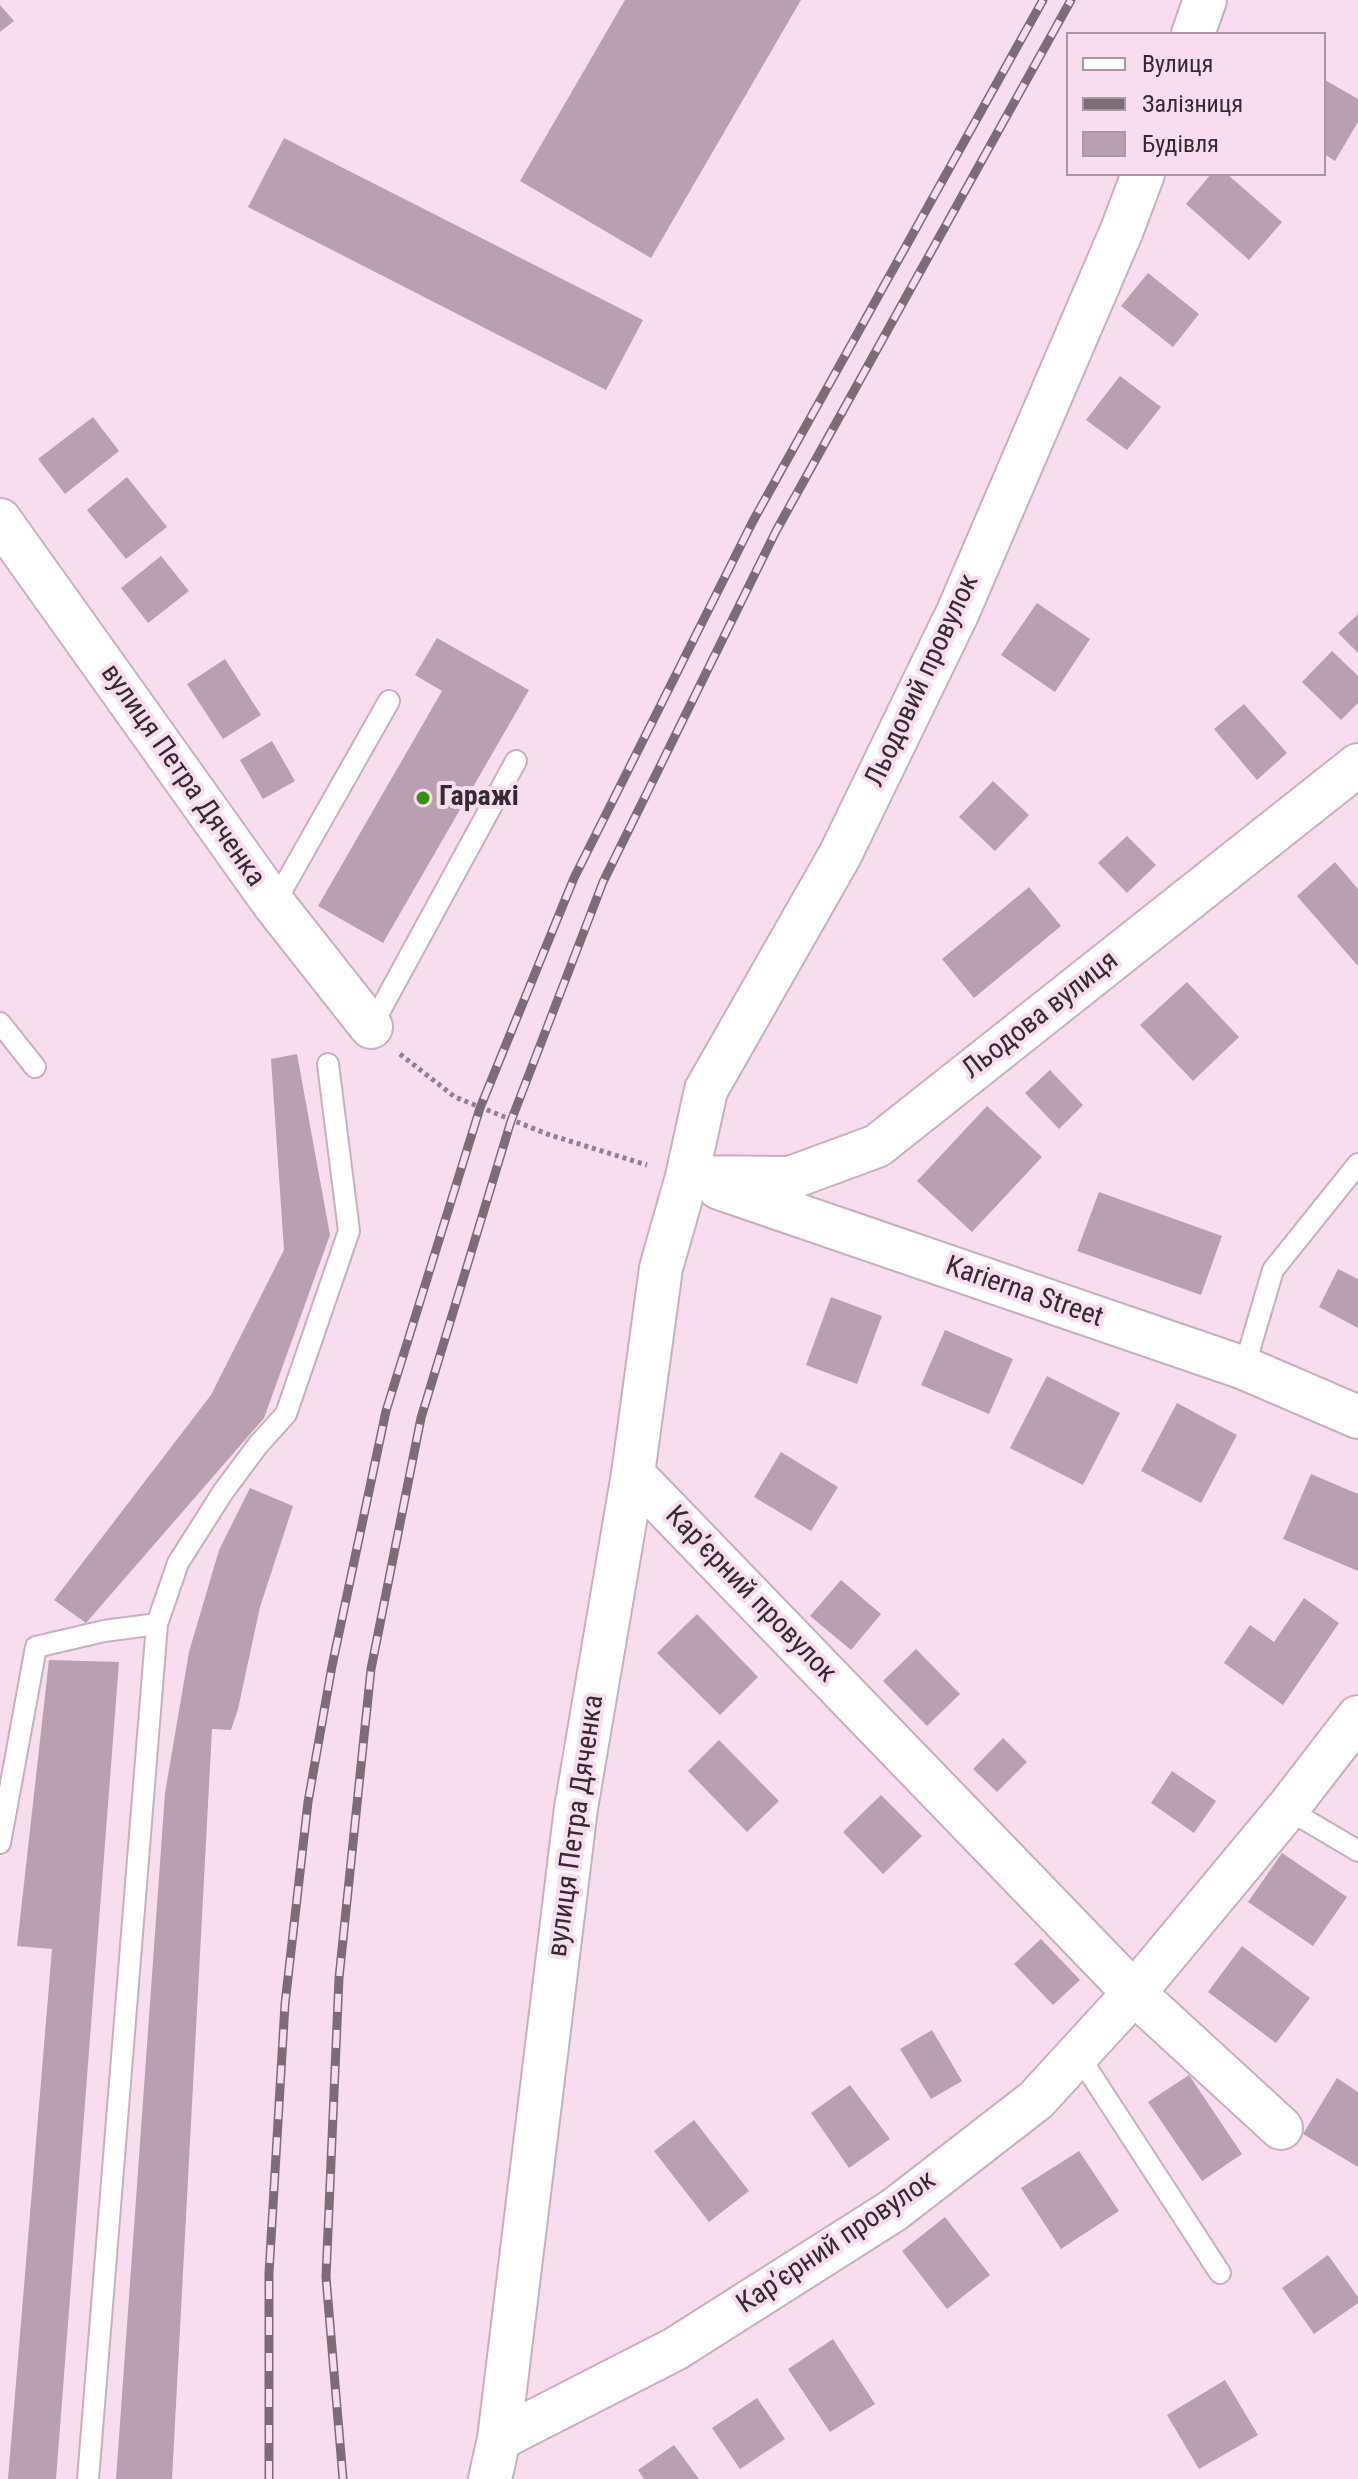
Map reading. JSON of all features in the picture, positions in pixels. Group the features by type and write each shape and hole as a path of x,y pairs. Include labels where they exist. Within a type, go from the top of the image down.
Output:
{"street":[{"path":"1194,32 1205,0"},
{"name":"Льодовий провулок","path":"687,1177 706,1090 840,855 951,627 1142,176"},
{"name":"вулиця Петра Дяченка","path":"0,520 274,904 371,1027"},
{"name":"Льодова вулиця","path":"687,1177 790,1178 877,1146 1358,765"},
{"name":"Karierna Street","path":"687,1177 1244,1368 1358,1417"},
{"name":"вулиця Петра Дяченка","path":"494,2459 576,1808 633,1474 661,1268 687,1177"},
{"name":"Карʼєрний провулок","path":"633,1474 1134,1993 1281,2128"},
{"name":"Карʼєрний провулок","path":"494,2459 894,2210 1036,2100 1134,1993 1287,1809 1358,1717"}],"lane":[{"path":"274,904 389,701"},
{"path":"371,1027 516,761"},
{"path":"0,1023 35,1067"},
{"path":"88,2479 157,1624 178,1563 223,1492 286,1414 349,1231 328,1064"},
{"path":"1244,1368 1273,1270 1358,1164"},
{"path":"0,1843 36,1647 104,1631 157,1624"},
{"path":"1287,1809 1358,1851"},
{"path":"1079,2056 1220,2273"}],"path":[{"path":"371,1027 417,1069 455,1097 547,1134 687,1177"}],"building":[{"path":"625,0 801,0 651,258 520,181"},
{"path":"0,5 14,21 0,32"},
{"path":"1326,81 1358,99 1358,122 1335,161 1326,155"},
{"path":"284,138 643,320 606,390 248,207"},
{"path":"1209,176 1229,176 1282,222 1249,260 1186,204"},
{"path":"1148,273 1199,314 1173,347 1121,306"},
{"path":"1120,376 1161,407 1127,450 1086,420"},
{"path":"93,417 119,451 65,494 38,459"},
{"path":"127,477 167,527 126,559 87,510"},
{"path":"161,556 189,591 148,623 121,588"},
{"path":"1037,603 1090,639 1055,692 1001,655"},
{"path":"1358,614 1358,653 1338,633"},
{"name":"Гаражі","path":"437,638 529,690 383,943 318,906 442,691 415,675"},
{"path":"1332,651 1358,676 1358,703 1341,720 1302,682"},
{"path":"225,659 261,715 223,739 187,684"},
{"path":"1244,704 1287,753 1257,780 1214,729"},
{"path":"272,741 295,781 263,799 240,760"},
{"path":"993,781 1029,815 995,851 959,817"},
{"path":"1127,836 1156,865 1127,893 1098,863"},
{"path":"1335,862 1358,889 1358,966 1297,896"},
{"path":"1029,887 1061,926 974,998 942,959"},
{"path":"1187,982 1239,1037 1193,1081 1140,1025"},
{"path":"297,1054 330,1235 264,1418 86,1623 54,1600 211,1395 284,1250 271,1059"},
{"path":"1050,1070 1083,1105 1059,1129 1025,1093"},
{"path":"987,1106 1042,1157 972,1232 917,1181"},
{"path":"1099,1192 1222,1236 1201,1295 1077,1251"},
{"path":"1338,1269 1358,1279 1358,1328 1319,1307"},
{"path":"831,1297 882,1316 857,1384 806,1365"},
{"path":"945,1330 1013,1359 989,1414 921,1385"},
{"path":"1047,1376 1120,1413 1083,1485 1010,1448"},
{"path":"1177,1403 1237,1435 1201,1503 1141,1471"},
{"path":"781,1452 838,1487 811,1531 754,1497"},
{"path":"1311,1474 1358,1494 1358,1571 1283,1539"},
{"path":"250,1488 293,1506 260,1607 231,1730 212,1729 172,2479 116,2479 165,1793 189,1652 219,1550"},
{"path":"841,1580 881,1614 851,1650 810,1616"},
{"path":"1304,1598 1339,1623 1283,1705 1224,1663 1250,1625 1274,1642"},
{"path":"697,1614 758,1677 720,1715 657,1653"},
{"path":"916,1649 960,1694 927,1726 883,1681"},
{"path":"49,1660 119,1662 56,2479 8,2479 52,1949 17,1946"},
{"path":"1003,1738 1027,1762 997,1792 973,1769"},
{"path":"719,1740 779,1801 747,1832 688,1771"},
{"path":"1172,1771 1216,1801 1194,1833 1151,1803"},
{"path":"881,1795 922,1836 883,1874 843,1832"},
{"path":"1282,1853 1347,1897 1313,1946 1248,1902"},
{"path":"1041,1939 1080,1980 1053,2005 1014,1964"},
{"path":"1242,1946 1310,1998 1276,2043 1208,1992"},
{"path":"932,2030 962,2081 931,2099 900,2049"},
{"path":"1189,2075 1242,2154 1202,2181 1148,2102"},
{"path":"1337,2078 1358,2092 1358,2167 1303,2134"},
{"path":"850,2085 890,2139 849,2168 811,2113"},
{"path":"694,2120 749,2191 709,2222 654,2151"},
{"path":"1079,2151 1119,2211 1061,2249 1021,2188"},
{"path":"945,2217 990,2275 947,2309 902,2251"},
{"path":"1328,2255 1358,2297 1358,2303 1314,2334 1282,2288"},
{"path":"833,2339 875,2404 830,2432 788,2369"},
{"path":"1225,2380 1258,2435 1199,2469 1167,2415"},
{"path":"757,2398 785,2439 740,2469 712,2428"},
{"path":"674,2445 699,2479 644,2479 638,2470"}],"railway":[{"path":"269,2479 269,2273 285,2004 308,1802 332,1666 386,1411 480,1108 574,878 753,521 1043,0"},
{"path":"343,2479 326,2277 339,1978 371,1669 421,1418 511,1121 603,882 776,531 1071,0"}],"place":[{"name":"Гаражі","path":"423,798"}]}
